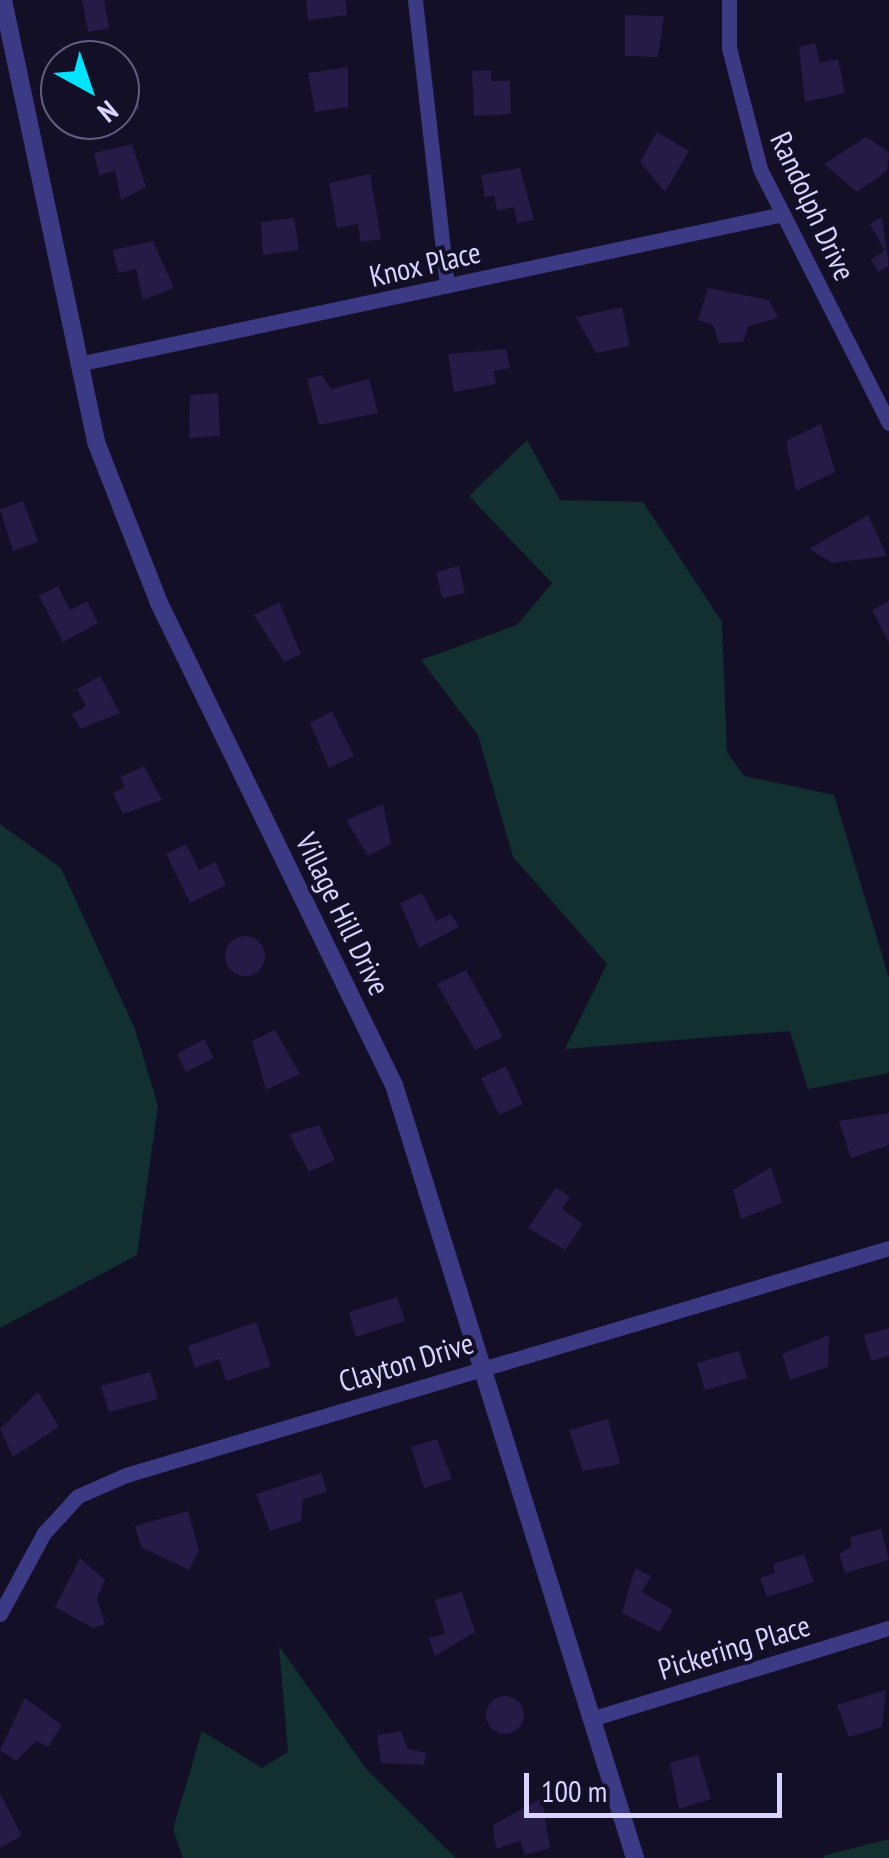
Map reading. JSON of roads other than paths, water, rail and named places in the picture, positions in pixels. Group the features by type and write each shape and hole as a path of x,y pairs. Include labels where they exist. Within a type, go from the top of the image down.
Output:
{"street":[{"name":"Village Hill Drive","path":"3,0 96,442 159,602 394,1085 486,1367 635,1858"},
{"path":"415,0 447,285"},
{"name":"Randolph Drive","path":"729,0 742,114 783,214 889,423"},
{"name":"Knox Place","path":"78,364 783,214"},
{"name":"Clayton Drive","path":"0,1614 44,1532 78,1496 486,1367 889,1248"},
{"name":"Pickering Place","path":"594,1718 889,1628"}]}
